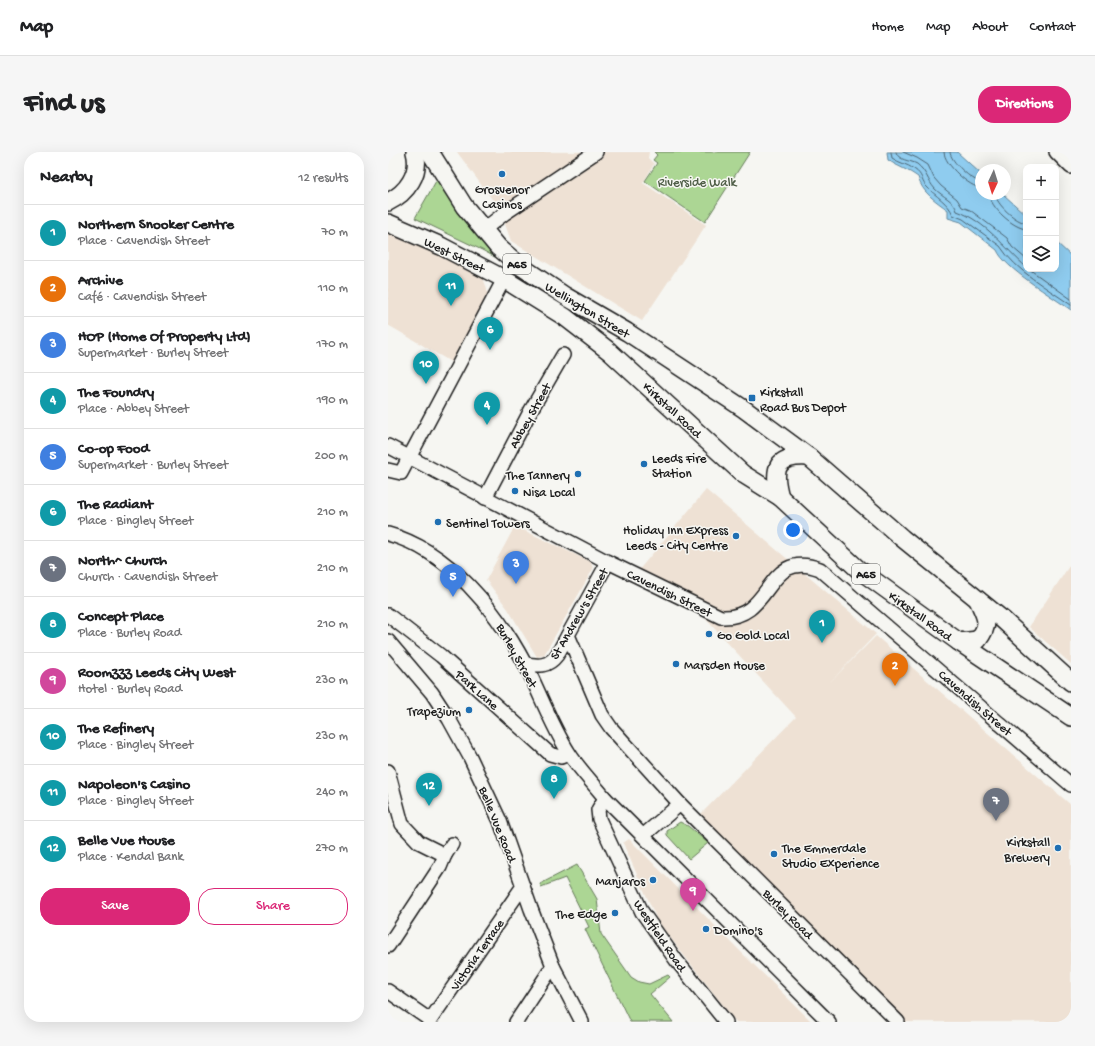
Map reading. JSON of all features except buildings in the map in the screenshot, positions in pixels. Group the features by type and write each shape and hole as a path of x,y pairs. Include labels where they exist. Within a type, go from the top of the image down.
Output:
{"main road":[{"path":"388,202 407,188 414,178 416,167 415,152"},
{"name":"Wellington Street","path":"430,152 464,206 483,230 498,247 534,276 638,339 744,409 809,457"},
{"name":"West Street","path":"388,224 441,246 504,279 542,302 581,329"},
{"name":"Kirkstall Road","path":"581,329 642,381 743,474 780,497 858,569 959,642 1071,717"},
{"path":"780,497 775,480 776,470 783,461 795,456 809,457"},
{"name":"A65","path":"809,457 902,538 1002,619 1071,682"},
{"path":"959,642 978,640 984,632 987,619 978,600"}],"street":[{"path":"483,230 505,213 596,152"},
{"path":"1056,152 1071,167"},
{"path":"388,470 401,474 504,279"},
{"name":"Abbey Street","path":"485,498 531,410 563,355"},
{"name":"Cavendish Street","path":"388,446 608,562 721,617 733,618 744,614 755,606 780,572 794,565 808,565 820,569 1071,785"},
{"name":"Burley Street","path":"388,534 422,547 436,556 458,576 501,622 525,664 569,754"},
{"name":"St Andrew's Street","path":"525,664 545,666 551,662 568,635 608,562"},
{"name":"Park Lane","path":"388,615 441,656 550,754 561,757 569,754"},
{"name":"Burley Road","path":"568,635 602,715 610,728 680,804 898,1022"},
{"name":"Belle Vue Road","path":"388,641 432,693 449,719 470,757 500,820 553,966 582,1022"},
{"path":"569,754 605,798 644,835 829,1022"},
{"path":"388,771 390,794 402,824 419,842 445,855"},
{"name":"Westfield Road","path":"605,798 598,810 599,819 642,912 676,960 726,1022"},
{"path":"644,835 680,804"},
{"path":"388,946 440,867 452,844"},
{"name":"Victoria Terrace","path":"429,1021 523,886"},
{"path":"516,1022 553,966"},
{"path":"388,991 429,1021"}],"shaded area":[{"path":"457,152 649,152 648,158 654,164 643,183 706,225 642,321 511,241 500,210"},
{"path":"388,230 480,270 489,298 451,362 388,325"},
{"path":"706,490 876,634 829,683 876,636 1071,805 1071,1022 904,1022 700,815 796,717 702,615 632,578"},
{"path":"515,526 591,562 593,569 544,655 537,657 508,609 486,580"},
{"path":"1071,563 1071,664 1029,627"},
{"path":"629,839 812,1022 736,1022 658,922 623,843"}],"green space":[{"name":"Riverside Walk","path":"654,152 750,152 705,222 645,181 657,163 653,160 657,155"},
{"path":"440,174 515,268 482,250 415,218"},
{"path":"680,822 688,826 708,843 689,859 667,835 667,831"},
{"path":"577,865 597,899 601,934 631,977 639,982 649,984 668,975 670,977 650,994 673,1022 630,1022 585,929 589,927 565,878 541,887 540,884"}],"water":[{"path":"887,152 957,152 975,168 975,200 1010,200 1023,212 1023,272 1059,272 1059,245 1071,256 1071,310 1009,265 1001,257 997,250 961,222 948,218 948,210 926,192 918,177 888,160"}],"place":[{"name":"Grosvenor Casinos","path":"502,174"},
{"name":"Napoleon's Casino","path":"451,306"},
{"name":"The Radiant","path":"490,350"},
{"name":"The Refinery","path":"426,384"},
{"name":"Kirkstall Road Bus Depot","path":"752,398"},
{"name":"The Foundry","path":"487,425"},
{"name":"Leeds Fire Station","path":"644,464"},
{"name":"The Tannery","path":"578,474"},
{"name":"Nisa Local","path":"515,491"},
{"name":"Sentinel Towers","path":"438,522"},
{"name":"Holiday Inn Express Leeds - City Centre","path":"736,536"},
{"name":"HOP (Home Of Property Ltd)","path":"516,584"},
{"name":"Co-op Food","path":"453,597"},
{"name":"Go Gold Local","path":"709,634"},
{"name":"Northern Snooker Centre","path":"822,643"},
{"name":"Marsden House","path":"676,664"},
{"name":"Archive","path":"895,686"},
{"name":"Trapezium","path":"469,710"},
{"name":"Concept Place","path":"554,799"},
{"name":"Belle Vue House","path":"429,806"},
{"name":"North^ Church","path":"996,821"},
{"name":"Kirkstall Brewery","path":"1058,848"},
{"name":"The Emmerdale Studio Experience","path":"774,854"},
{"name":"Manjaros","path":"653,880"},
{"name":"Roomzzz Leeds City West","path":"693,911"},
{"name":"The Edge","path":"615,913"},
{"name":"Domino's","path":"706,929"}]}
